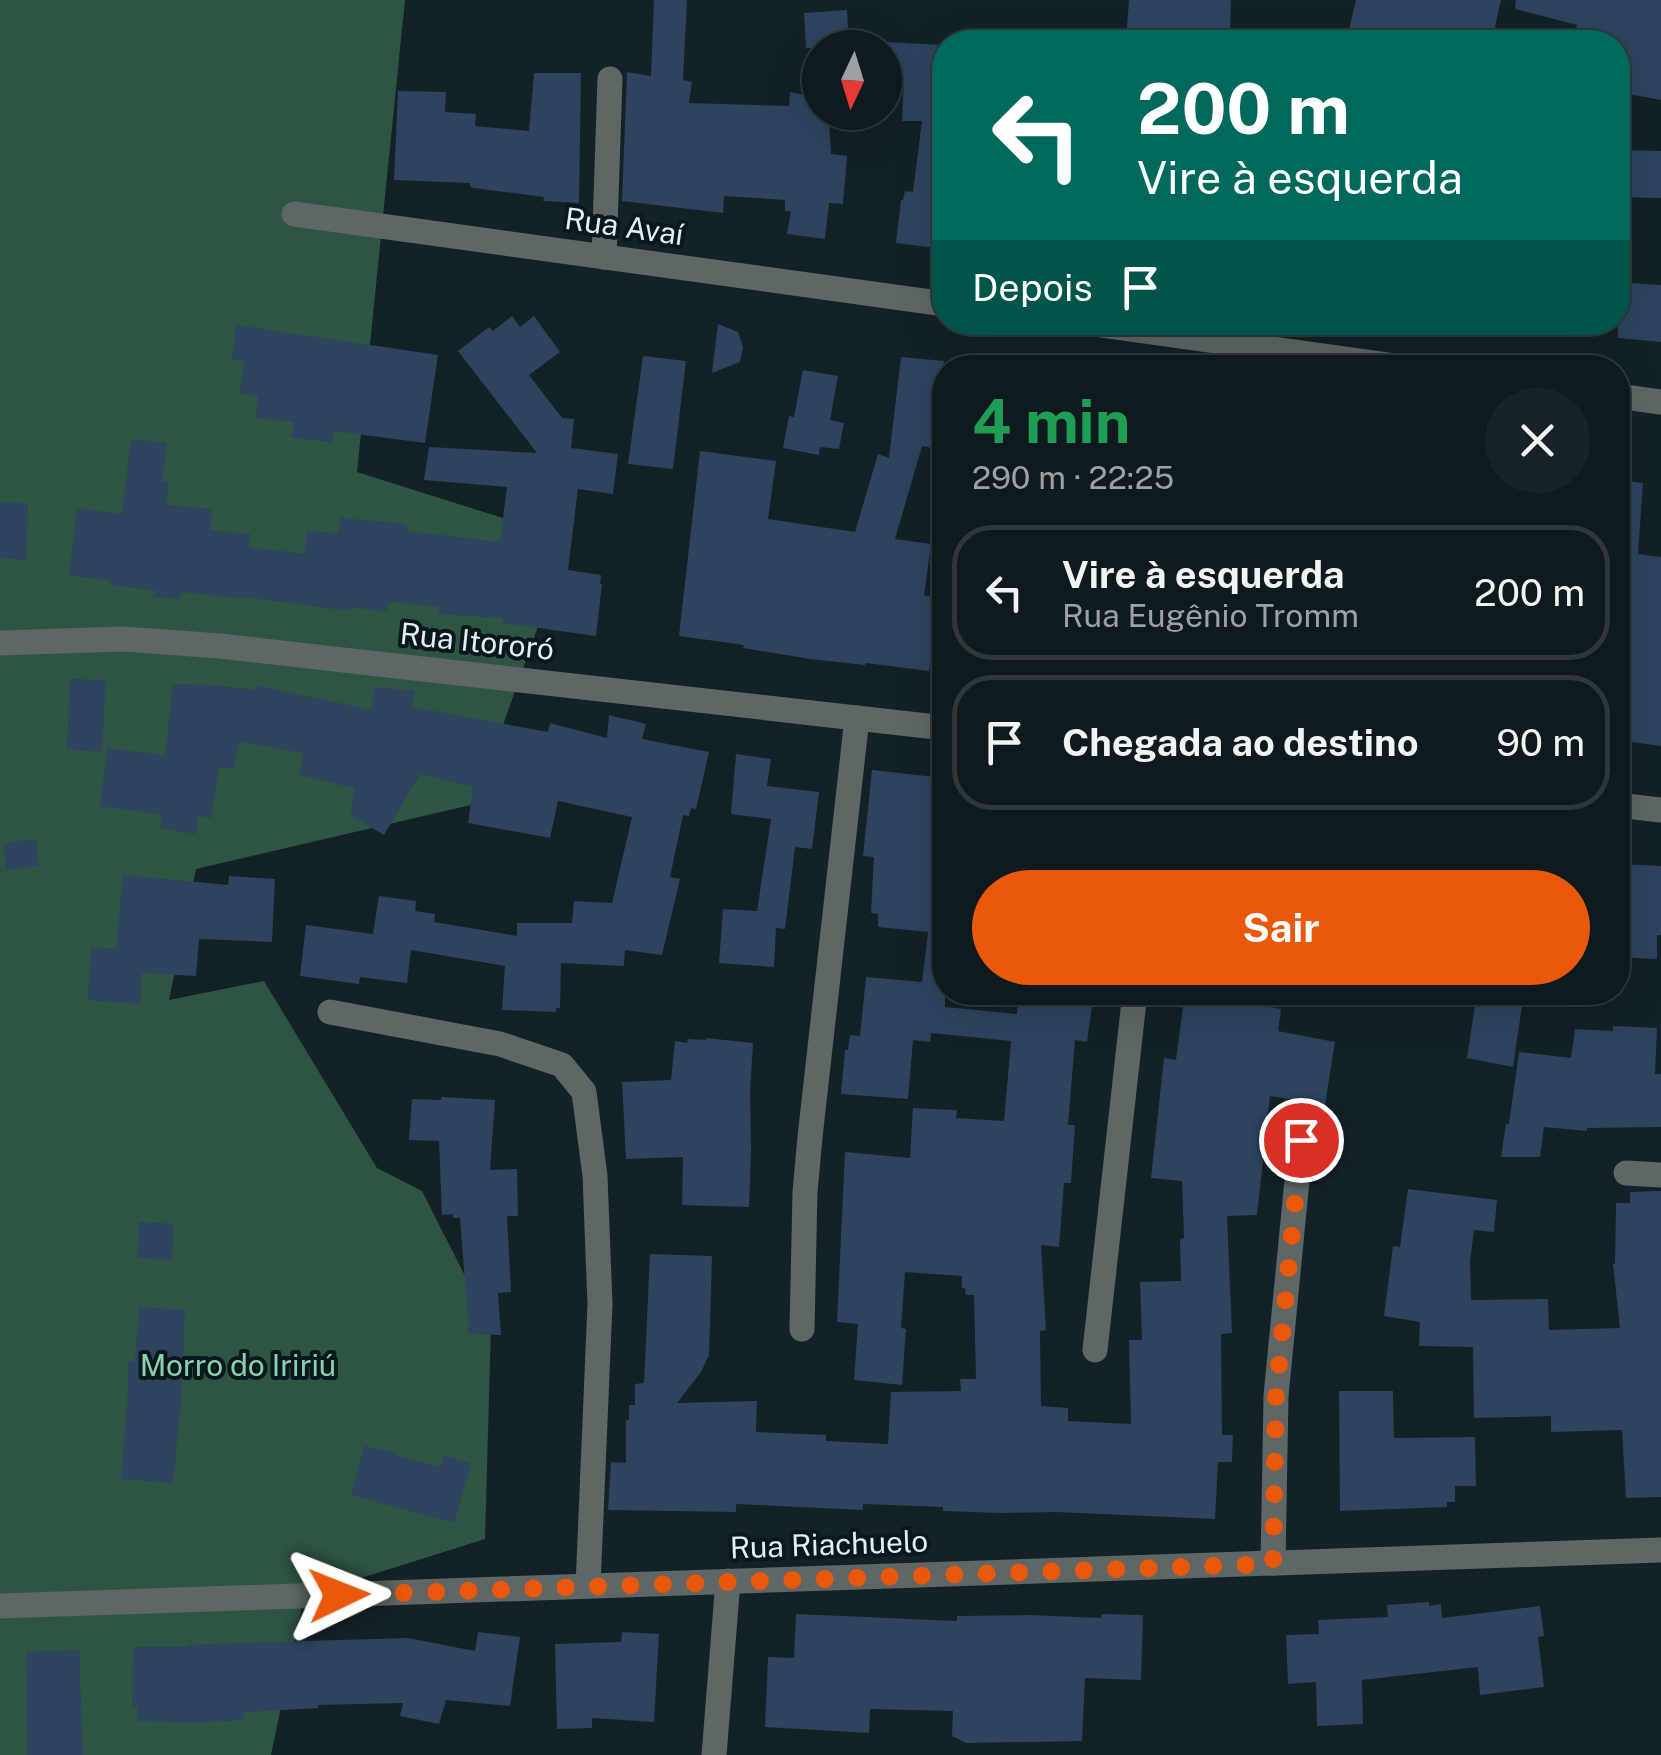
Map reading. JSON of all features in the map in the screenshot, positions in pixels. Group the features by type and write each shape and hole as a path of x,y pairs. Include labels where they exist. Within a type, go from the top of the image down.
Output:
{"street":[{"path":"604,257 610,79"},
{"name":"Rua Avaí","path":"294,214 932,302"},
{"path":"1174,335 1316,355"},
{"path":"1630,398 1661,402"},
{"name":"Rua Itororó","path":"0,643 122,639 220,646 932,727"},
{"path":"802,1329 808,1156 857,718"},
{"path":"1630,806 1661,810"},
{"path":"1094,1350 1134,1005"},
{"path":"330,1012 500,1044 562,1066 584,1092 595,1176 600,1304 588,1586"},
{"path":"1273,1564 1276,1396 1301,1140"},
{"path":"1626,1173 1661,1175"},
{"name":"Rua Riachuelo","path":"0,1606 1661,1550"},
{"path":"714,1755 728,1581"}],"green space":[{"name":"Morro do Iririú","path":"0,0 405,0 357,472 569,539 475,804 196,869 169,1000 264,981 377,1168 422,1191 491,1327 485,1539 304,1596 271,1755 0,1755"}],"building":[{"path":"654,0 687,0 683,80 692,82 689,103 789,106 790,92 802,94 802,130 829,130 831,154 847,156 843,204 829,203 825,239 787,234 791,211 785,211 785,200 724,196 723,213 622,201 627,72 651,76"},
{"path":"1129,0 1231,0 1230,30 1127,30"},
{"path":"1356,0 1501,0 1494,30 1349,30"},
{"path":"1516,0 1661,0 1661,100 1630,94 1630,30 1576,30 1577,25 1515,9"},
{"path":"847,10 848,30 805,30 804,13"},
{"path":"902,43 932,44 932,248 896,243 901,200 905,191 913,192 922,121 902,121"},
{"path":"534,73 581,73 579,203 543,201 544,197 474,188 470,183 394,180 398,91 446,92 445,112 476,114 475,126 529,131"},
{"path":"1630,150 1661,151 1661,198 1630,197"},
{"path":"1630,283 1661,285 1661,342 1618,338 1630,335"},
{"path":"512,316 520,327 534,316 560,352 529,375 562,418 574,419 571,448 618,454 613,494 578,489 568,570 601,575 596,636 502,623 502,618 438,614 439,607 388,602 387,612 181,592 180,599 155,597 157,591 69,575 77,508 122,514 131,439 167,443 162,482 169,482 166,505 212,509 210,530 250,534 249,547 305,554 307,531 338,533 341,518 407,524 406,531 500,542 507,487 424,480 429,447 537,453 458,351 489,327 493,331"},
{"path":"718,324 738,332 743,347 740,362 712,373"},
{"path":"236,325 438,355 425,443 334,431 332,442 291,438 294,422 256,418 258,396 240,394 244,361 232,360"},
{"path":"643,356 686,361 673,469 628,464"},
{"path":"901,357 932,360 932,448 922,446 895,539 931,544 924,596 932,597 929,671 810,659 679,636 700,451 776,461 768,519 855,532 878,454 889,458"},
{"path":"803,370 838,376 830,420 844,423 839,449 820,447 819,455 783,448"},
{"path":"1630,481 1643,483 1638,554 1661,557 1661,746 1630,742"},
{"path":"0,502 28,503 26,560 0,558"},
{"path":"70,679 106,680 102,752 67,749"},
{"path":"173,684 255,690 255,685 371,710 375,687 415,691 412,707 548,732 550,723 607,738 609,715 646,724 642,739 709,752 696,809 691,808 689,816 683,815 670,877 680,879 662,955 625,950 624,966 561,963 560,1008 556,1012 502,1010 505,966 411,950 407,983 360,977 359,984 300,976 306,925 373,934 379,896 416,901 415,911 435,914 434,922 517,936 517,923 572,923 574,901 612,903 632,817 558,801 550,838 468,823 473,787 420,774 384,835 350,815 355,788 299,775 303,753 239,742 234,769 219,767 211,818 198,816 196,834 160,828 162,815 100,806 107,748 165,755"},
{"path":"736,754 771,759 767,786 819,792 812,849 795,847 785,929 776,928 774,967 719,963 723,909 757,911 771,819 731,814"},
{"path":"872,770 932,777 932,1005 1017,1014 1018,1005 1092,1005 1087,1042 1075,1040 1068,1125 1075,1125 1071,1183 1064,1183 1059,1247 1041,1245 1046,1330 1040,1331 1041,1406 1068,1408 1068,1421 1131,1424 1129,1340 1142,1340 1140,1282 1181,1281 1182,1181 1151,1178 1164,1058 1176,1060 1183,1005 1258,1005 1281,1009 1278,1031 1335,1042 1325,1105 1270,1096 1257,1215 1227,1216 1232,1333 1221,1334 1222,1435 1233,1435 1232,1462 1218,1462 1215,1519 943,1511 943,1507 863,1504 863,1510 736,1504 736,1512 608,1510 611,1462 626,1463 629,1405 635,1405 635,1384 644,1383 650,1254 712,1256 709,1355 677,1403 757,1401 756,1432 826,1435 826,1441 888,1444 891,1392 961,1391 960,1379 976,1379 974,1295 966,1295 962,1276 905,1272 902,1385 854,1380 858,1324 837,1322 845,1152 910,1158 913,1108 957,1110 956,1118 1004,1121 1011,1041 931,1033 930,1042 913,1040 908,1099 841,1094 845,1050 850,1035 860,1036 866,977 922,982 928,932 878,927 878,914 871,913 874,857 863,856"},
{"path":"36,839 39,866 6,870 3,843"},
{"path":"1630,865 1661,866 1657,959 1630,958"},
{"path":"123,875 228,885 229,876 275,879 272,942 199,939 196,976 142,973 140,1004 88,1000 91,947 116,949"},
{"path":"1475,1005 1522,1005 1513,1067 1467,1058"},
{"path":"1613,1026 1657,1028 1655,1074 1661,1074 1661,1127 1587,1131 1544,1127 1540,1157 1501,1157 1519,1052 1571,1058 1575,1029 1613,1031"},
{"path":"688,1039 753,1043 749,1207 682,1205 683,1157 626,1159 622,1082 671,1080 675,1041 687,1043"},
{"path":"412,1099 495,1100 490,1170 517,1169 518,1216 507,1216 511,1292 498,1293 501,1335 469,1334 460,1218 442,1215 439,1141 409,1140"},
{"path":"1408,1189 1497,1200 1494,1232 1474,1230 1471,1300 1548,1299 1549,1330 1620,1328 1613,1264 1616,1203 1630,1203 1630,1192 1661,1191 1661,1497 1626,1498 1622,1430 1551,1432 1551,1416 1474,1418 1473,1347 1419,1346 1420,1322 1384,1316 1393,1246 1400,1247"},
{"path":"139,1222 174,1224 172,1260 137,1258"},
{"path":"139,1307 185,1310 173,1483 121,1479 128,1361 135,1361"},
{"path":"1339,1391 1393,1391 1394,1438 1475,1437 1476,1486 1455,1486 1455,1502 1447,1502 1447,1507 1340,1511"},
{"path":"364,1446 440,1467 444,1455 471,1464 454,1523 351,1495"},
{"path":"1429,1602 1429,1606 1441,1604 1442,1618 1540,1606 1544,1636 1538,1637 1544,1687 1480,1695 1478,1667 1362,1680 1363,1724 1317,1726 1316,1682 1288,1684 1286,1635 1319,1634 1318,1620 1388,1617 1387,1605"},
{"path":"796,1614 957,1621 957,1616 1143,1615 1141,1680 1085,1678 1082,1741 966,1743 952,1736 953,1711 870,1709 869,1733 765,1727 768,1657 794,1658"},
{"path":"478,1632 520,1637 510,1706 446,1700 439,1724 400,1716 403,1703 243,1712 244,1720 193,1723 137,1721 137,1707 132,1707 133,1647 408,1638 475,1651"},
{"path":"622,1632 659,1634 654,1722 592,1718 592,1728 557,1729 555,1644 621,1642"},
{"path":"79,1650 83,1755 27,1755 26,1652"}],"route":[{"path":"339,1595 1273,1564 1276,1396 1301,1140"}]}
